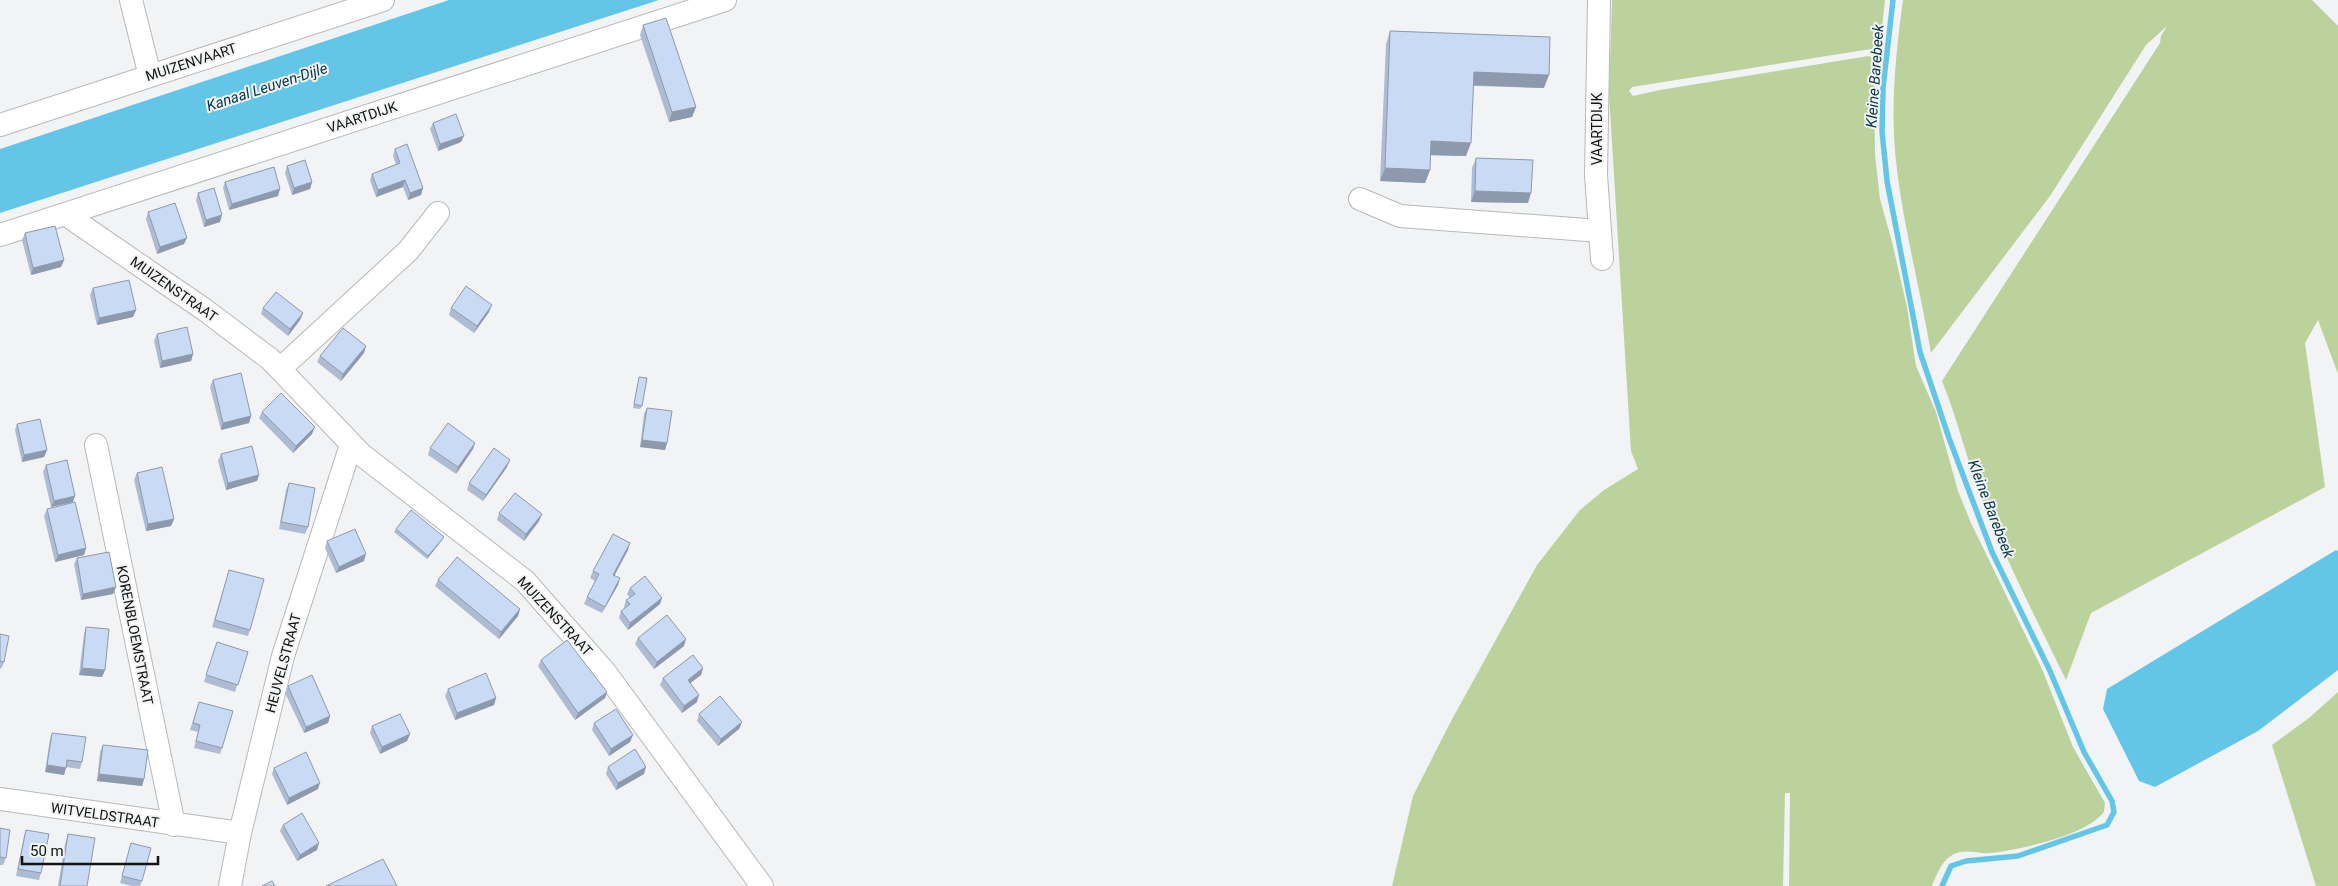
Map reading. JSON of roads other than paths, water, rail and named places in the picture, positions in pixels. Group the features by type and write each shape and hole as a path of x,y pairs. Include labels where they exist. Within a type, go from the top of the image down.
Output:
{"street":[{"path":"131,0 150,76"},
{"name":"MUIZENVAART","path":"0,125 383,0"},
{"name":"VAARTDIJK","path":"0,235 725,0"},
{"name":"VAARTDIJK","path":"1599,0 1596,175 1602,259"},
{"path":"1360,199 1400,216 1600,231"},
{"path":"281,368 408,251 438,213"},
{"name":"MUIZENSTRAAT","path":"65,214 205,310 281,368 351,445 458,528 531,588 605,672 762,886"},
{"name":"KORENBLOEMSTRAAT","path":"96,445 174,825"},
{"name":"HEUVELSTRAAT","path":"230,886 240,833 283,656 351,445"},
{"name":"WITVELDSTRAAT","path":"0,799 240,833"}],"water":[{"name":"Kanaal Leuven-Dijle","path":"449,0 659,0 0,213 0,149"},
{"path":"2336,550 2338,551 2338,670 2258,731 2155,787 2139,781 2103,709 2107,689"}],"waterway":[{"name":"Kleine Barebeek","path":"1893,0 1883,88 1882,131 1887,181 1920,352 1949,438 1992,552 2050,671 2084,752 2112,801 2114,812 2107,825 2018,856 1966,861 1951,866 1942,886"}]}
